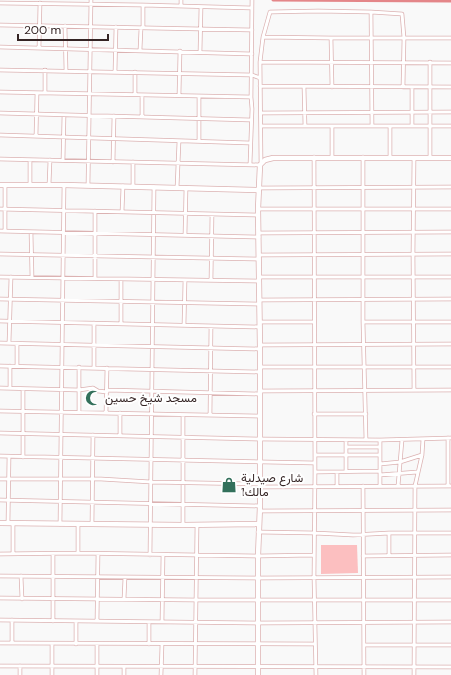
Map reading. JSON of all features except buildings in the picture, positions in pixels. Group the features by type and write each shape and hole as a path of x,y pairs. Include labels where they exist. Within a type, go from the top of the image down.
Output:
{"main road":[{"path":"258,675 260,324 258,189 261,164 265,160 272,158 451,158"},
{"path":"3,185 49,184 258,189"},
{"path":"0,523 183,525 259,524"}],"street":[{"path":"88,185 91,0"},
{"path":"137,0 137,5"},
{"path":"181,0 181,6"},
{"path":"250,164 252,108 252,0"},
{"path":"0,2 252,8"},
{"path":"39,48 40,3"},
{"path":"140,50 143,5"},
{"path":"200,52 201,7"},
{"path":"0,159 178,164 261,164 260,62 268,14 273,11 370,12 402,14 404,38 403,87"},
{"path":"370,12 372,38 372,126"},
{"path":"0,25 252,30"},
{"path":"65,26 66,70"},
{"path":"115,72 116,27"},
{"path":"263,37 451,38"},
{"path":"331,38 332,87"},
{"path":"0,47 252,54"},
{"path":"179,96 180,51"},
{"path":"260,62 451,63"},
{"path":"430,62 430,158"},
{"path":"0,70 252,74 260,78"},
{"path":"45,70 45,93"},
{"path":"135,72 135,94"},
{"path":"260,86 451,87"},
{"path":"304,87 305,126"},
{"path":"412,87 412,126"},
{"path":"0,92 251,97"},
{"path":"36,136 37,93"},
{"path":"142,94 142,117"},
{"path":"199,141 200,96"},
{"path":"261,112 451,112"},
{"path":"0,113 251,120"},
{"path":"63,160 64,115"},
{"path":"113,162 114,116"},
{"path":"261,126 451,126"},
{"path":"332,126 332,157"},
{"path":"390,126 390,158"},
{"path":"0,135 250,143"},
{"path":"177,188 179,141"},
{"path":"314,157 314,600 316,675"},
{"path":"363,158 363,344 366,440"},
{"path":"414,158 414,390"},
{"path":"30,160 30,185"},
{"path":"49,184 50,160"},
{"path":"133,162 133,186"},
{"path":"3,185 5,209 4,231"},
{"path":"60,524 64,185"},
{"path":"122,212 123,186"},
{"path":"150,555 154,187"},
{"path":"258,189 314,187 451,187"},
{"path":"185,235 186,188"},
{"path":"0,209 212,214 314,210 451,209"},
{"path":"95,278 96,211"},
{"path":"211,280 212,214"},
{"path":"0,231 212,236 363,232 451,232"},
{"path":"31,232 32,278"},
{"path":"0,254 212,258 314,254 451,254"},
{"path":"0,277 211,280 314,277 451,277"},
{"path":"9,343 11,277"},
{"path":"121,324 122,278"},
{"path":"184,325 185,280"},
{"path":"0,299 153,302 259,302 451,299"},
{"path":"0,321 211,326 314,322"},
{"path":"363,322 451,322"},
{"path":"94,323 94,368"},
{"path":"210,415 211,326"},
{"path":"0,343 210,348 314,344 451,344"},
{"path":"17,344 17,366"},
{"path":"0,366 210,371 314,367 451,367"},
{"path":"10,366 10,388"},
{"path":"79,412 80,367"},
{"path":"106,413 107,368"},
{"path":"0,388 79,390 94,388 99,391 210,393 451,390"},
{"path":"23,457 24,389"},
{"path":"0,411 259,416"},
{"path":"120,413 120,436"},
{"path":"314,414 366,414"},
{"path":"183,525 182,460 184,415"},
{"path":"0,433 315,440 423,440 450,438 449,486 315,487 92,479 0,478"},
{"path":"92,524 93,435"},
{"path":"346,440 346,472"},
{"path":"380,440 380,486"},
{"path":"398,486 402,440"},
{"path":"414,675 414,486 422,455 423,440"},
{"path":"346,447 380,447"},
{"path":"315,455 380,455"},
{"path":"380,464 400,462 422,455"},
{"path":"0,456 315,463"},
{"path":"9,457 8,500 11,523 12,554"},
{"path":"315,472 417,472"},
{"path":"337,472 337,486"},
{"path":"363,486 364,675"},
{"path":"0,500 183,505 260,509 363,511 451,510"},
{"path":"78,524 78,553"},
{"path":"195,675 197,525"},
{"path":"258,532 353,535 363,533 451,533"},
{"path":"389,533 389,555"},
{"path":"0,554 78,553 258,556 314,555"},
{"path":"53,554 53,621"},
{"path":"97,621 98,554"},
{"path":"162,555 162,622"},
{"path":"363,556 451,555"},
{"path":"0,576 258,578 451,577"},
{"path":"22,576 22,599"},
{"path":"124,599 125,577"},
{"path":"0,598 163,600 451,600"},
{"path":"0,620 258,623 451,622"},
{"path":"12,620 12,643"},
{"path":"76,621 76,644"},
{"path":"149,622 149,644"},
{"path":"0,643 196,645 316,644"},
{"path":"52,644 52,675"},
{"path":"97,675 98,644"},
{"path":"162,644 162,675"},
{"path":"364,645 451,645"},
{"path":"0,666 451,667"},
{"path":"20,666 20,675"},
{"path":"124,667 124,675"}],"shaded area":[{"path":"321,545 357,545 358,573 321,574"}],"waterway":[{"path":"273,0 451,1"}],"place":[{"name":"مسجد شيخ حسين","path":"93,398"},
{"name":"شارع صيدلية مالك1","path":"229,485"}]}
